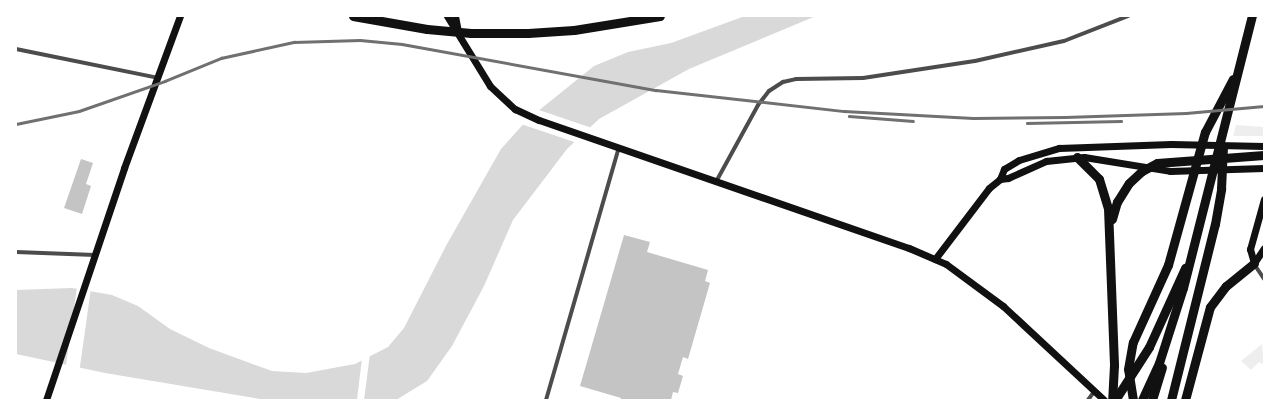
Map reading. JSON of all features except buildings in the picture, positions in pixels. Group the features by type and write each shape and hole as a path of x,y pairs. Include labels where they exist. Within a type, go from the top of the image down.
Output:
{"highway":[{"path":"353,16 427,29 471,33 574,30 660,16"},
{"path":"1152,400 1169,346 1252,16"},
{"path":"1142,400 1163,351 1192,257 1252,16"},
{"path":"1133,400 1128,383 1131,348 1168,265 1205,132 1239,70"},
{"path":"1171,400 1219,204 1223,131"},
{"path":"1110,232 1112,216 1121,196 1132,179 1146,168 1168,160 1264,155"},
{"path":"1077,156 1094,173 1102,186 1108,208 1114,365 1110,399"},
{"path":"1110,399 1148,347 1192,257"},
{"path":"1185,400 1210,307 1226,286 1254,263"}],"main road":[{"path":"46,400 88,274 180,16"},
{"path":"447,16 495,93 508,105 527,116 717,180 935,259 954,268 992,297 1094,393 1110,399"},
{"path":"455,16 459,37"},
{"path":"1000,179 1004,169 1019,160 1059,148 1179,144 1264,146"},
{"path":"935,259 974,204 1000,179 1046,161 1077,156 1170,171 1264,168"},
{"path":"1254,263 1250,249 1264,199"},
{"path":"1254,263 1264,248"}],"street":[{"path":"717,180 758,105 769,90 782,82 796,79 863,78 975,61 1059,43 1128,16"},
{"path":"16,49 158,78"},
{"path":"546,400 618,147"},
{"path":"16,252 95,255"},
{"path":"1254,263 1264,279"},
{"path":"1088,400 1094,393"}],"shaded area":[{"path":"745,16 816,16 689,69 599,119 567,149 513,220 484,286 452,346 427,381 396,400 266,400 105,373 16,354 16,290 72,288 112,295 138,306 170,329 209,348 272,371 306,373 355,364 388,347 404,328 447,244 501,149 527,120 594,66 628,52 671,43"},
{"path":"1236,125 1264,127 1264,136 1233,136"},
{"path":"1262,344 1264,362 1262,364 1259,362 1251,370 1241,361"}],"pier":[{"path":"536,109 592,128 577,143 521,124"},
{"path":"77,287 91,289 80,369 66,367"},
{"path":"370,354 364,400 357,400 362,358"}],"railway":[{"path":"16,124 79,111 165,81 221,58 294,42 360,40 402,44 656,90 844,111 973,118 1065,117 1186,113 1264,106"},
{"path":"849,116 913,121"},
{"path":"1027,123 1121,121"}]}
